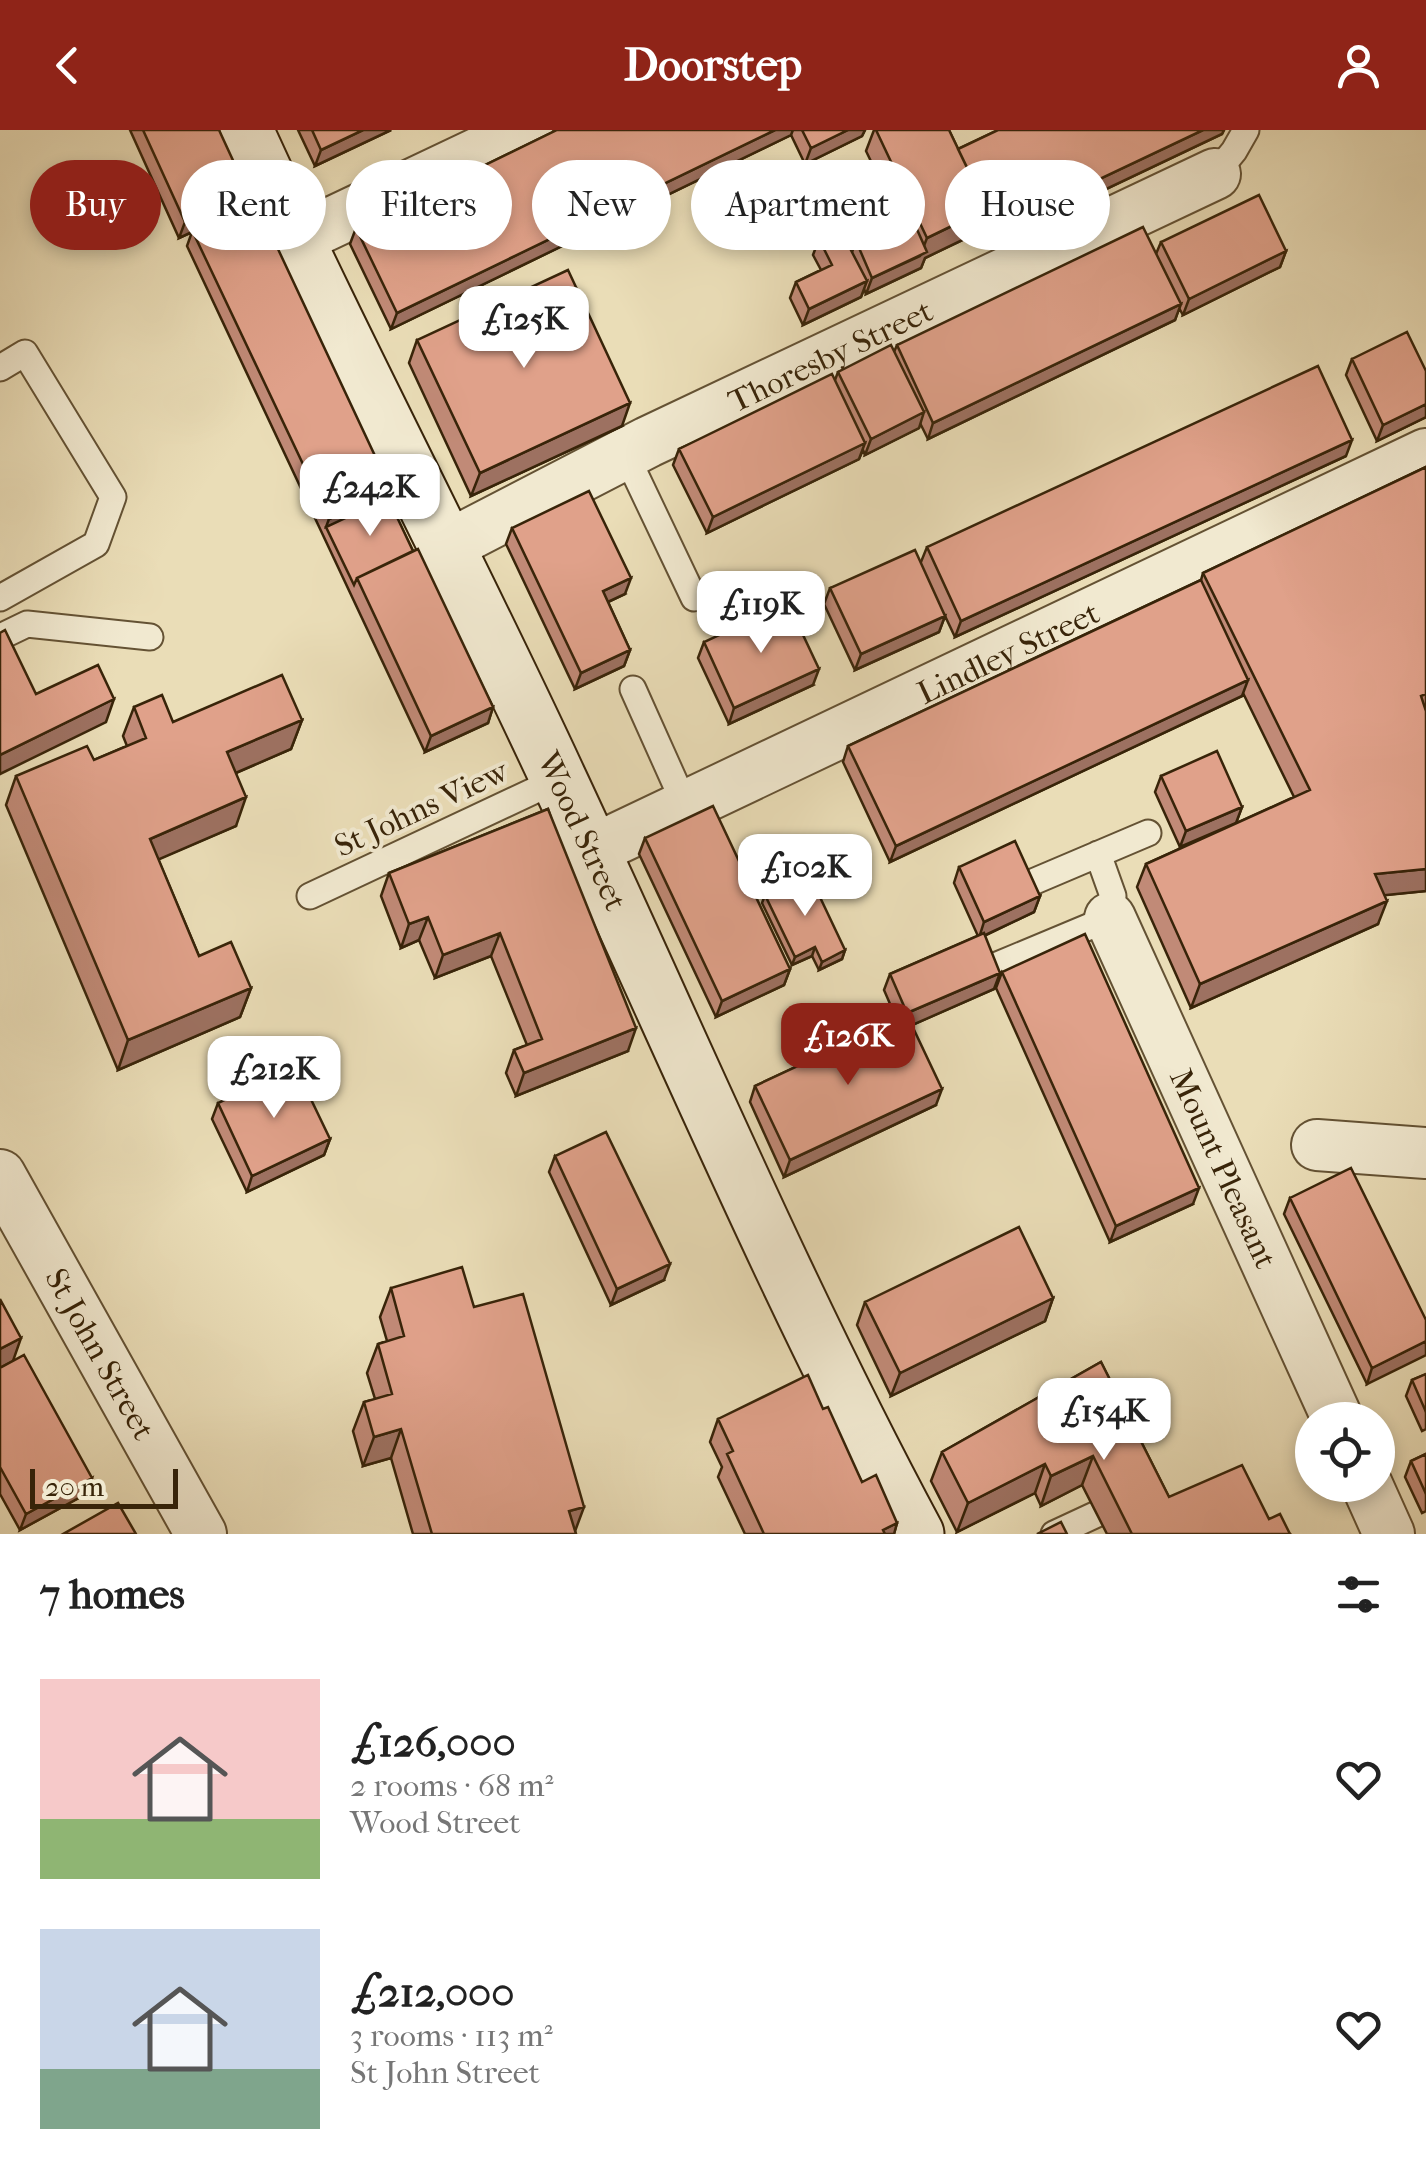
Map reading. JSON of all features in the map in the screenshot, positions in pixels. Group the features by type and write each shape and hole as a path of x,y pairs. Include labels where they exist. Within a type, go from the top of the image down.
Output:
{"street":[{"name":"Wood Street","path":"245,130 259,160"},
{"path":"326,225 527,130"},
{"name":"Thoresby Street","path":"447,546 625,454 1216,174"},
{"name":"Wood Street","path":"300,250 559,779 784,1268 916,1534"},
{"name":"Lindley Street","path":"591,851 1426,454"},
{"name":"Mount Pleasant","path":"1110,918 1330,1402"},
{"path":"1318,1145 1426,1153"},
{"name":"St John Street","path":"0,1175 200,1534"},
{"path":"1375,1502 1390,1534"}],"lane":[{"path":"1216,174 1246,130"},
{"path":"0,368 25,352 113,497 96,544 0,598"},
{"path":"625,454 694,598"},
{"path":"0,637 26,624 150,638"},
{"path":"632,690 686,805"},
{"name":"St Johns View","path":"310,896 559,779"},
{"path":"1035,880 1148,833"},
{"path":"994,966 1110,918 1113,896 1098,854"},
{"path":"1054,1534 1097,1514"}],"building":[{"path":"143,130 219,130 233,160 181,160 181,213 161,169 161,160 157,160"},
{"path":"312,130 363,130 321,150"},
{"path":"557,130 775,130 713,160 691,160 691,171 671,180 671,160 532,160 532,248 397,313 367,250 512,250 512,160 495,160"},
{"path":"802,130 848,130 811,148"},
{"path":"876,130 949,130 963,160 945,160 945,229 927,238 925,234 925,160 890,160"},
{"path":"998,130 1203,130 1110,174 1110,160 963,160 958,149"},
{"path":"1259,195 1286,251 1189,299 1161,242"},
{"path":"1143,227 1181,304 933,423 897,345 1095,250 1110,250 1110,243"},
{"path":"925,247 927,252 872,278 860,250"},
{"path":"201,250 278,250 391,490 329,519"},
{"path":"824,250 851,250 867,281 809,309 796,282 832,265"},
{"path":"568,270 630,403 480,473 417,340"},
{"path":"1407,332 1426,371 1426,404 1383,425 1352,359"},
{"path":"891,345 924,412 871,439 838,372"},
{"path":"1318,366 1352,440 961,621 927,547"},
{"path":"832,374 865,443 713,517 679,449"},
{"path":"1426,467 1426,694 1421,696 1426,711 1426,869 1375,874 1387,901 1200,984 1146,864 1310,790 1203,573"},
{"path":"589,491 631,578 603,591 630,650 581,673 512,528"},
{"path":"388,498 413,551 357,578 354,585 326,527"},
{"path":"418,549 493,707 431,736 357,578"},
{"path":"915,550 945,616 861,654 830,588"},
{"path":"1201,580 1248,680 896,846 848,746"},
{"path":"788,603 819,669 734,708 704,642"},
{"path":"5,630 36,694 98,665 114,699 0,755 0,633"},
{"path":"282,675 302,720 227,752 246,797 150,839 199,956 231,942 251,988 128,1040 16,776 87,746 94,760 146,738 134,707 162,695 173,722"},
{"path":"1217,751 1242,807 1186,831 1161,776"},
{"path":"713,806 790,969 722,1001 645,838"},
{"path":"548,809 636,1028 524,1073 514,1050 542,1039 500,933 443,955 428,917 409,924 389,873"},
{"path":"1015,841 1040,896 984,922 959,867"},
{"path":"809,874 845,950 822,962 815,947 795,957 765,895"},
{"path":"984,933 1000,973 907,1013 890,974"},
{"path":"1085,934 1199,1188 1116,1226 1002,972"},
{"path":"907,1015 942,1089 790,1160 755,1086"},
{"path":"295,1066 330,1139 252,1176 218,1103"},
{"path":"606,1132 670,1264 617,1289 555,1156"},
{"path":"1351,1168 1426,1320 1426,1341 1372,1368 1290,1198"},
{"path":"1019,1227 1053,1298 900,1373 865,1302"},
{"path":"462,1267 474,1307 523,1294 584,1507 569,1511 576,1534 432,1534 401,1429 374,1437 364,1402 392,1394 378,1344 404,1336 391,1288"},
{"path":"0,1299 21,1338 0,1349"},
{"path":"24,1355 92,1478 26,1514 0,1467 0,1368"},
{"path":"1101,1362 1169,1497 1242,1465 1269,1519 1280,1514 1290,1534 1132,1534 1093,1456 1051,1476 1045,1464 968,1503 942,1452"},
{"path":"1426,1374 1426,1412 1412,1380"},
{"path":"808,1375 823,1409 828,1407 862,1482 876,1475 897,1523 883,1530 885,1534 764,1534 727,1454 733,1451 718,1419"},
{"path":"1426,1454 1426,1494 1411,1461"},
{"path":"118,1503 136,1534 63,1534"},
{"path":"1061,1522 1067,1534 1037,1534"}]}
